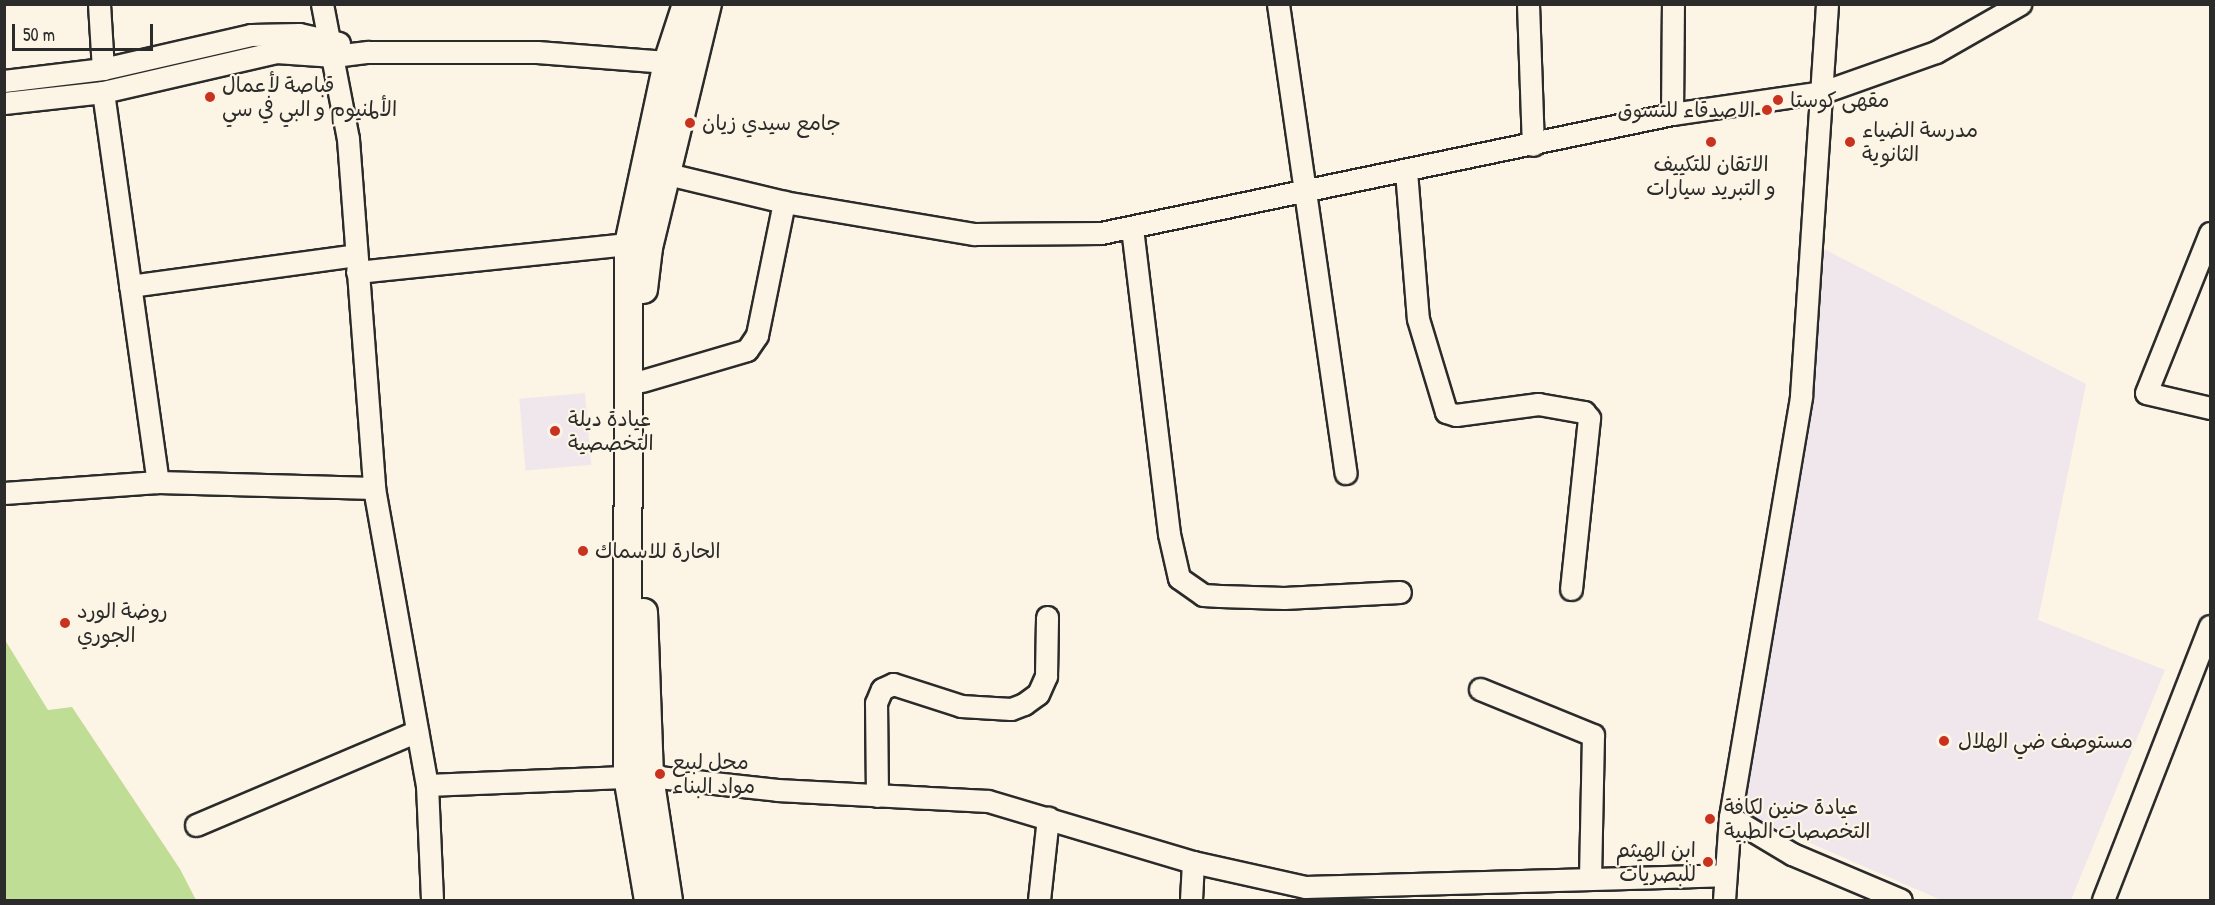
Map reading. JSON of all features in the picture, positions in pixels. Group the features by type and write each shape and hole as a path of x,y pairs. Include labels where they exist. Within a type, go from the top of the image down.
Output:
{"main road":[{"path":"648,900 638,776 638,245 678,67 686,4"},
{"path":"678,67 707,4"},
{"path":"638,245 643,296 638,776 668,900"}],"street":[{"path":"99,4 103,69"},
{"path":"322,4 348,139 374,488 428,785 432,900"},
{"path":"1278,4 1346,473"},
{"path":"1528,4 1533,145"},
{"path":"1672,114 1673,4"},
{"path":"1724,900 1730,817 1801,396 1823,92 1827,4"},
{"path":"654,171 784,202 974,234 1033,236 1132,228 1304,194 1672,114 1823,92 1936,52 2020,4"},
{"path":"4,81 103,69 251,35 368,52 537,52 678,67"},
{"path":"4,103 103,92 276,52 331,47"},
{"path":"103,92 158,482"},
{"path":"1406,171 1418,319 1446,412 1456,415 1538,404 1584,412 1589,418 1571,589"},
{"path":"642,381 747,350 757,335 784,202"},
{"path":"1132,228 1167,523 1179,578 1203,595 1284,598 1400,592"},
{"path":"2211,233 2146,393 2211,408"},
{"path":"130,286 356,263 638,245"},
{"path":"4,493 158,482 374,488"},
{"path":"877,796 876,703 882,689 893,684 961,706 1011,709 1024,704 1038,694 1046,676 1047,617"},
{"path":"2103,900 2211,626"},
{"path":"1480,689 1593,735 1590,877"},
{"path":"196,825 417,730"},
{"path":"428,785 638,776 777,790 988,801 1193,862 1305,887 1388,888 1590,877 1724,876"},
{"path":"1040,900 1048,817"},
{"path":"1730,817 1792,854 1901,900"},
{"path":"1191,900 1193,862"}],"shaded area":[{"path":"1820,247 2086,384 2038,620 2165,670 2071,900 1941,900 1739,812"},
{"name":"عيادة ديلة التخصصية","path":"585,393 591,465 526,470 519,399"}],"green space":[{"path":"5,640 48,710 72,707 180,869 196,900 5,900"}],"place":[{"name":"قباصة لأعمال الألمنيوم و البي في سي","path":"210,97"},
{"name":"مقهى كوستا","path":"1778,100"},
{"name":"الاصدقاء للتسوق","path":"1767,110"},
{"name":"جامع سيدي زيان","path":"690,123"},
{"name":"الاتقان للتكييف و التبريد سيارات","path":"1711,142"},
{"name":"مدرسة الضياء الثانوية","path":"1850,142"},
{"name":"عيادة ديلة التخصصية","path":"555,431"},
{"name":"الحارة للاسماك","path":"583,551"},
{"name":"روضة الورد الجوري","path":"65,623"},
{"name":"مستوصف ضي الهلال","path":"1944,741"},
{"name":"محل لبيع مواد البناء","path":"660,774"},
{"name":"عيادة حنين لكافة التخصصات الطبية","path":"1710,819"},
{"name":"ابن الهيثم للبصريات","path":"1708,862"}]}
